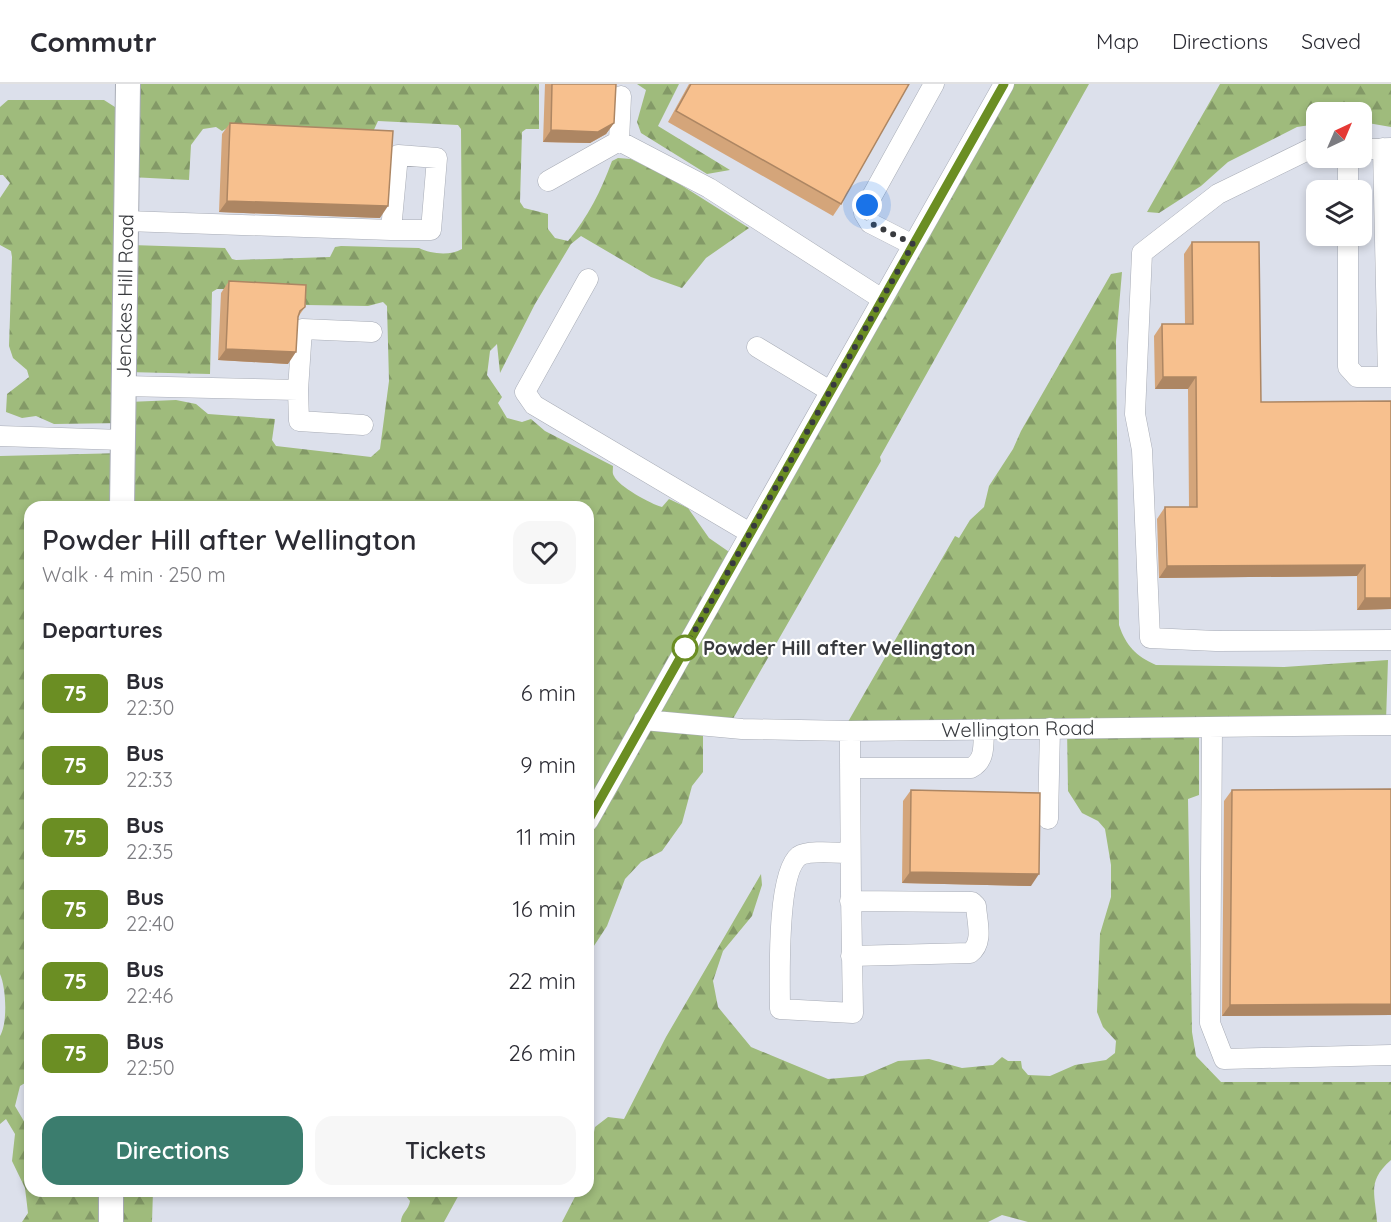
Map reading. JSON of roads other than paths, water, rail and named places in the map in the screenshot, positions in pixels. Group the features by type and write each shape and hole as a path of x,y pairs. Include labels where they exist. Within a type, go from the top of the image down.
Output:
{"main road":[{"name":"Jenckes Hill Road","path":"122,501 128,84"},
{"path":"111,1197 111,1222"}],"street":[{"path":"913,244 870,223 864,213 934,84"},
{"path":"595,796 644,720 1004,84"},
{"path":"619,141 621,96"},
{"path":"619,141 710,188 882,299"},
{"path":"548,181 619,141"},
{"path":"1348,246 1348,367 1357,377 1389,377 1387,148"},
{"path":"1306,151 1218,194 1142,253 1135,414 1142,450 1150,638 1216,641 1391,640"},
{"path":"126,221 391,230"},
{"path":"588,279 525,392 534,405 750,533"},
{"path":"363,425 299,421 298,390 302,329 372,332"},
{"path":"756,347 830,391"},
{"path":"124,386 298,390"},
{"path":"0,436 123,440"},
{"name":"Wellington Road","path":"644,720 742,729 850,731 1391,725"},
{"path":"1212,727 1210,1023 1224,1059 1391,1055"},
{"path":"850,768 971,768 982,759 984,729"},
{"path":"1048,819 1050,729"},
{"path":"849,853 807,853 799,856 790,871 780,915 780,1009 853,1013 849,853 850,731"},
{"path":"850,901 972,902 976,906 979,942 977,948 970,953 851,956"}],"place":[{"name":"Powder Hill after Wellington","path":"685,648"}]}
